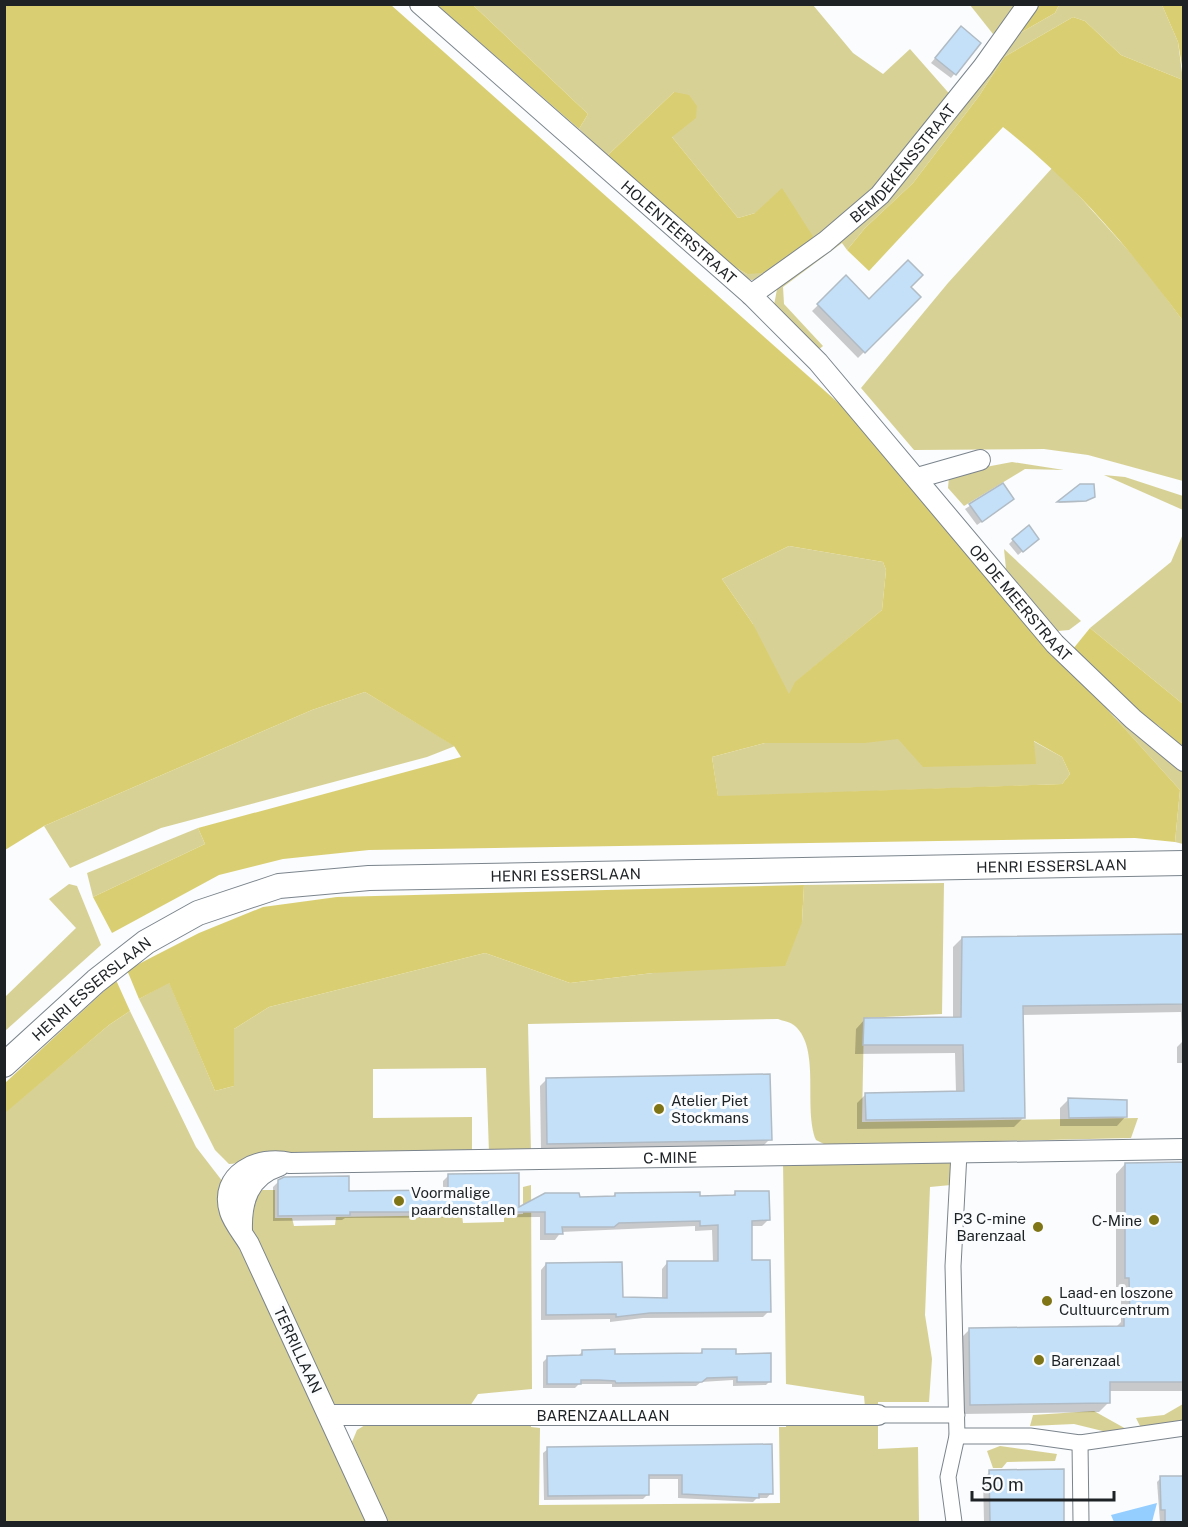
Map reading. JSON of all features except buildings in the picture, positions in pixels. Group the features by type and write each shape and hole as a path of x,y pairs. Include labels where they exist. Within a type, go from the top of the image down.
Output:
{"street":[{"name":"HOLENTEERSTRAAT","path":"420,4 751,295 818,362 917,478"},
{"name":"BEMDEKENSSTRAAT","path":"751,295 825,242 880,195 983,67 1028,4"},
{"path":"917,478 980,460"},
{"name":"OP DE MEERSTRAAT","path":"917,478 1063,652 1133,719 1184,761"},
{"name":"HENRI ESSERSLAAN","path":"4,1065 96,981 146,942 198,913 279,886 369,878 1184,863"},
{"name":"C-MINE","path":"234,1178 246,1167 258,1162 280,1160 290,1163 1184,1149"},
{"path":"954,1522 948,1477 957,1436 954,1266 959,1153"},
{"path":"242,1231 244,1199 257,1177 268,1169 290,1163"},
{"name":"TERRILLAAN","path":"234,1178 228,1194 230,1212 242,1231 377,1522"},
{"name":"BARENZAALLAAN","path":"329,1415 878,1415"},
{"path":"878,1415 957,1415"},
{"path":"337,1434 372,1416"},
{"path":"957,1436 1030,1436 1080,1443 1184,1428"},
{"path":"1080,1443 1081,1522"}],"shaded area":[{"path":"5,5 391,5 870,431 1043,638 1180,790 1175,842 1135,838 369,850 283,859 219,875 112,933 93,897 205,844 198,828 461,757 454,746 365,692 312,710 44,826 5,850","holes":["789,546 883,562 886,570 882,610 795,682 789,694 753,624 722,579","898,739 923,767 1036,764 1034,741 1062,757 1070,774 1062,784 718,796 712,757 765,743 865,743"]},
{"path":"437,5 473,5 588,114 579,129"},
{"path":"473,5 813,5 853,53 883,74 910,49 954,99 881,188 764,279 751,280 733,271 730,264 747,274 755,213 738,218 672,137 674,92 607,156 579,129 588,114"},
{"path":"970,5 1025,5 993,34"},
{"path":"1036,5 1059,5 1055,13 1010,39"},
{"path":"1059,5 1162,5 1178,42 1183,80 1121,55 1085,21 1073,17 1004,57 979,96 913,183 865,228 847,250 842,243 783,287 784,304 823,346 816,352 774,305 778,284 811,258 1010,39 1055,13"},
{"path":"1162,5 1183,5 1182,66 1178,42"},
{"path":"1073,17 1085,21 1121,55 1183,80 1183,321 1143,268 1100,218 1029,148 1003,127 869,271 847,250 865,228 913,183 979,96 1004,57"},
{"path":"674,92 689,95 697,106 696,118 672,137 738,218 755,213 782,188 814,238 762,273 747,274 730,264 607,156"},
{"path":"1053,167 1145,269 1183,321 1183,481 1088,455 1044,449 914,450 861,388 948,283"},
{"path":"1012,462 1064,470 1025,469 964,506 948,488 949,477 954,473"},
{"path":"1104,475 1125,477 1183,496 1183,510"},
{"path":"1183,534 1183,704 1090,628 1171,562"},
{"path":"789,546 883,562 886,570 882,610 796,682 1033,741 1062,757 1070,774 1062,784 718,797 712,757 765,743 753,624 722,579"},
{"path":"1004,549 1081,621 1069,630 1058,631 1006,569"},
{"path":"1090,628 1183,704 1183,748 1159,726 1127,704 1073,649"},
{"path":"365,692 455,746 427,757 161,828 70,868 44,826 312,710"},
{"path":"1114,717 1183,771 1183,844 1175,842 1180,790"},
{"path":"198,828 205,844 93,897 87,873"},
{"path":"944,883 942,1014 864,1018 862,1122 1138,1118 1131,1138 826,1145 816,1140 812,1127 810,1064 807,1049 803,1036 795,1026 789,1023 778,1019 528,1024 531,1152 489,1152 486,1068 373,1069 373,1118 472,1117 472,1153 258,1156 229,1164 215,1150 139,999 169,982 215,1091 234,1086 234,1029 269,1007 485,953 570,983 653,973 802,922 804,885"},
{"path":"69,884 77,886 101,945 5,1031 5,997 76,928 49,899"},
{"path":"804,885 802,922 785,966 653,973 570,983 485,953 269,1007 234,1029 234,1086 215,1091 169,983 139,999 127,970 199,933 263,907 337,897"},
{"path":"116,980 130,1011 109,1025 5,1113 5,1083"},
{"path":"130,1011 196,1147 223,1182 367,1522 5,1522 4,1113 109,1025"},
{"path":"953,1159 951,1185 930,1187 925,1315 932,1359 929,1402 878,1402 878,1407 865,1407 864,1396 786,1384 783,1162"},
{"path":"531,1185 532,1389 478,1394 468,1409 347,1410 329,1401 252,1232 248,1217 249,1202 261,1190 275,1190 275,1218 292,1218 294,1226 335,1225 336,1217 462,1215 463,1223 504,1222 504,1215 523,1214 523,1187"},
{"path":"1183,1404 1183,1424 1141,1428 1136,1418 1164,1415"},
{"path":"1094,1411 1128,1430 1115,1434 1074,1424 1030,1426 1033,1415"},
{"path":"878,1421 878,1449 918,1447 919,1522 388,1522 352,1442 357,1430 370,1422 531,1424 531,1427 540,1428 539,1505 780,1503 779,1427 786,1427 786,1422"},
{"path":"1000,1446 1057,1454 1055,1461 1007,1462 1002,1468 993,1468 987,1451"}],"water":[{"path":"1157,1503 1152,1522 1114,1522 1111,1515"}],"place":[{"name":"Atelier Piet Stockmans","path":"659,1109"},
{"name":"Voormalige paardenstallen","path":"399,1201"},
{"name":"C-Mine","path":"1154,1220"},
{"name":"P3 C-mine Barenzaal","path":"1038,1227"},
{"name":"Laad- en loszone Cultuurcentrum","path":"1047,1301"},
{"name":"Barenzaal","path":"1039,1360"}]}
